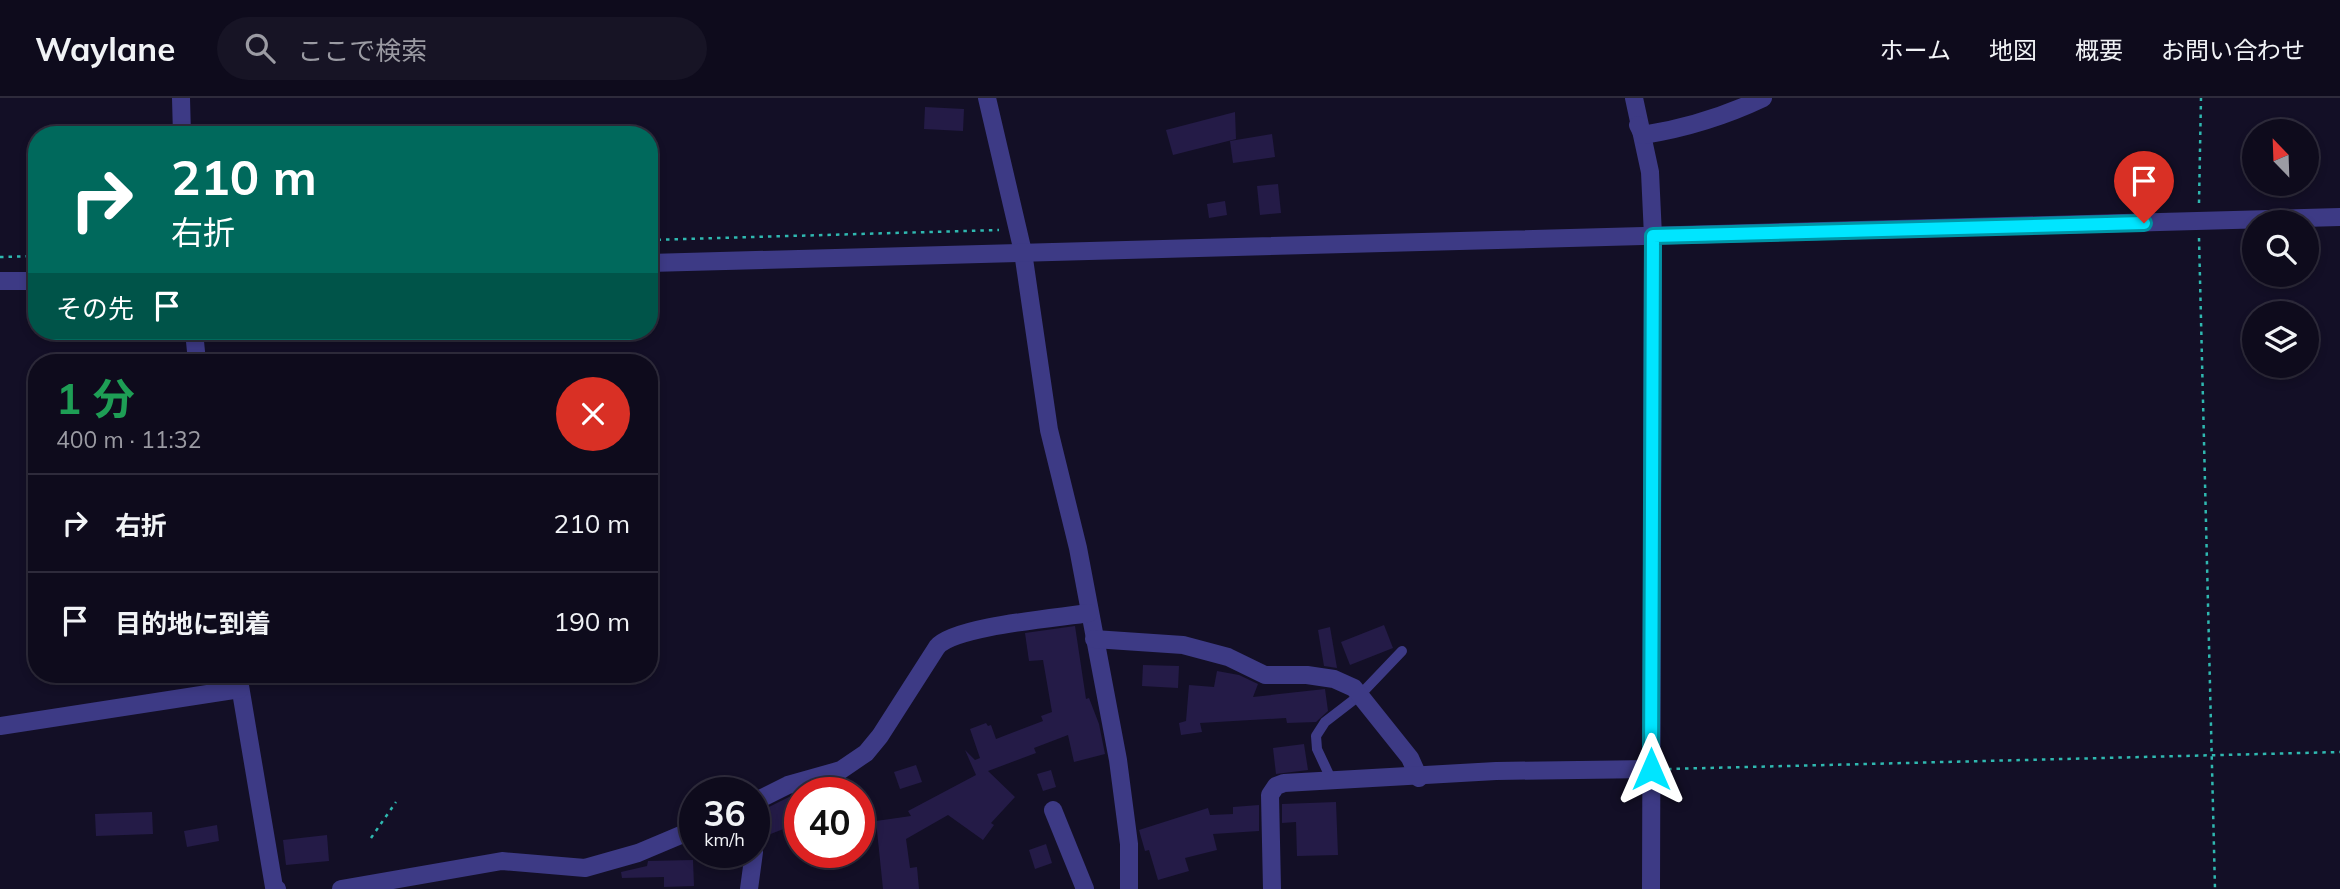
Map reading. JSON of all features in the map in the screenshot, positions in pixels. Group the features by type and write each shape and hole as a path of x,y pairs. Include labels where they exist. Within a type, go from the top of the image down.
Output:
{"street":[{"path":"181,98 182,126"},
{"path":"987,98 1023,252 1049,430 1079,548 1118,760 1132,878 1129,889"},
{"path":"1623,98 1643,135"},
{"path":"1634,98 1650,172 1653,236 1651,889"},
{"path":"1643,135 1717,119 1763,98"},
{"path":"658,263 2340,217"},
{"path":"0,281 28,281"},
{"path":"770,794 788,785 841,770 866,753 880,736 937,647 946,639 969,631 1089,613"},
{"path":"1094,639 1183,645 1228,657 1265,675 1335,678 1354,688 1360,695 1410,758 1419,778"},
{"path":"0,726 234,683"},
{"path":"239,683 274,887 277,889"},
{"path":"1272,889 1270,795 1272,790 1284,783 1419,778 1496,771 1651,769"},
{"path":"1054,810 1085,889"},
{"path":"341,889 502,860 585,868 638,853 679,836"},
{"path":"749,889 752,868"}],"lane":[{"path":"1332,781 1317,749 1316,736 1325,722 1360,695 1402,651"}],"path":[{"path":"2201,98 2198,222 2214,889"},
{"path":"658,240 1017,230"},
{"path":"0,257 28,256"},
{"path":"1651,769 2340,752"},
{"path":"372,838 396,802"}],"building":[{"path":"925,107 964,109 963,131 924,129"},
{"path":"1235,112 1236,139 1173,155 1166,130"},
{"path":"1272,134 1275,157 1233,163 1230,141"},
{"path":"1278,184 1281,213 1260,215 1257,186"},
{"path":"1225,201 1227,215 1209,218 1207,204"},
{"path":"1384,625 1393,648 1350,665 1341,642"},
{"path":"1075,626 1086,699 1089,698 1099,724 1105,754 1074,762 1068,735 1034,748 1036,753 988,771 1015,797 991,823 994,825 983,840 948,815 906,839 910,868 917,867 919,889 883,889 876,821 911,816 908,811 976,775 965,750 975,760 980,758 970,729 986,723 991,725 996,739 1043,721 1041,716 1052,712 1043,660 1029,661 1025,633"},
{"path":"1330,627 1337,668 1324,666 1318,630"},
{"path":"1143,665 1179,666 1178,688 1142,686"},
{"path":"1217,671 1239,675 1258,684 1253,697 1325,689 1328,711 1316,722 1287,723 1286,718 1200,723 1202,732 1181,735 1179,723 1186,721 1189,685 1214,687"},
{"path":"1304,744 1308,770 1276,774 1273,748"},
{"path":"916,765 922,782 900,789 894,772"},
{"path":"1051,770 1056,787 1043,791 1037,774"},
{"path":"784,800 784,829 770,834 770,806"},
{"path":"1336,802 1338,855 1297,856 1296,822 1282,823 1282,804"},
{"path":"1259,805 1259,831 1213,834 1217,850 1185,858 1189,871 1158,880 1149,850 1145,851 1139,830 1208,808 1210,815 1233,814 1233,807"},
{"path":"152,812 153,834 96,836 95,814"},
{"path":"217,825 219,841 187,847 184,831"},
{"path":"327,835 329,861 286,865 283,840"},
{"path":"1046,844 1052,863 1035,869 1029,850"},
{"path":"679,860 679,868 693,868 694,886 664,887 664,877 622,878 621,872 647,866 648,861"}],"route":[{"path":"1651,769 1653,236 2144,223"}]}
